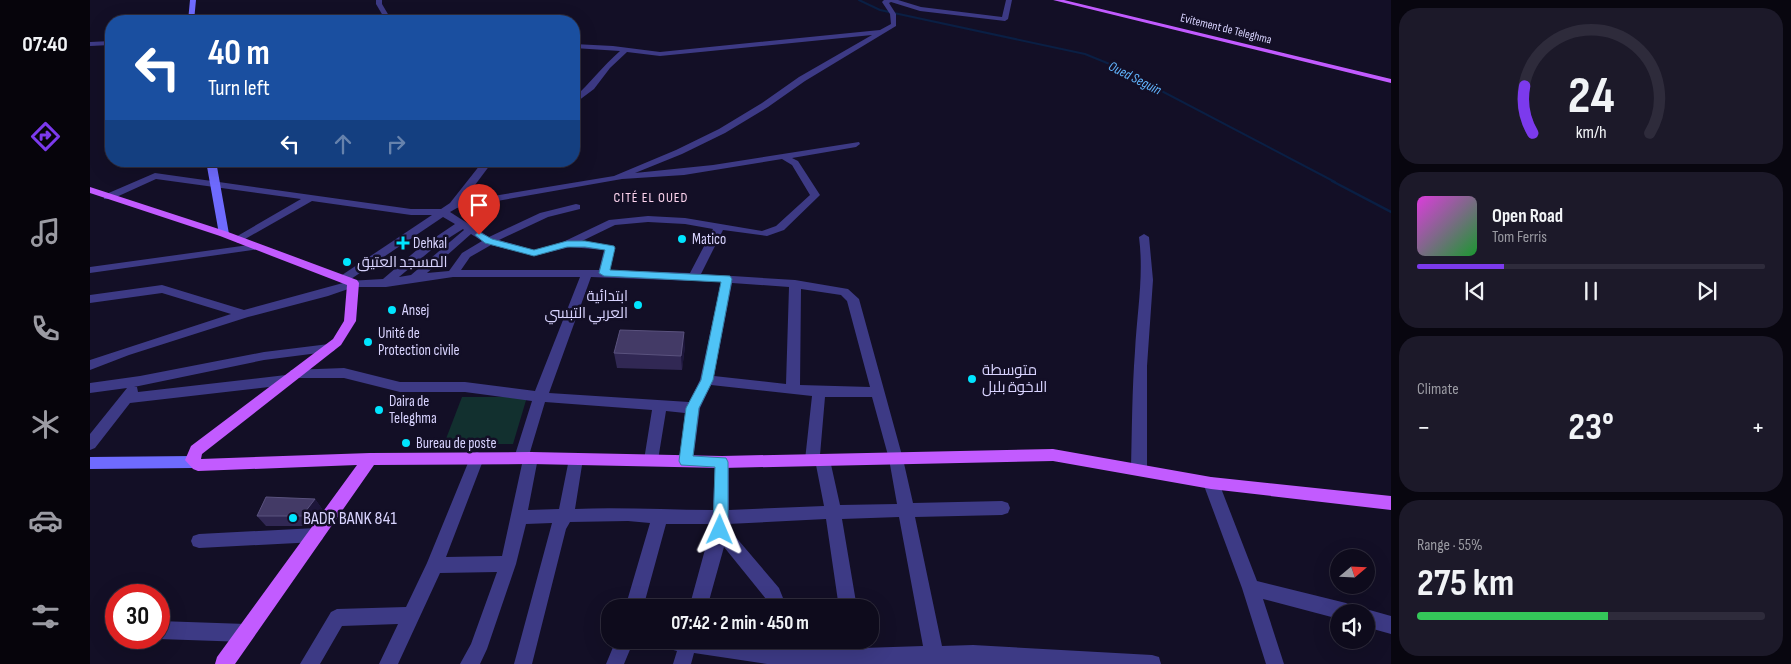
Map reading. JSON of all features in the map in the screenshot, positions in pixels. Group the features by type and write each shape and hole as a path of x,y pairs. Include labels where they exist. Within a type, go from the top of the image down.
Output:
{"main road":[{"path":"192,15 193,0"},
{"name":"Evitement de Teleghma","path":"1056,0 1391,81"},
{"path":"212,167 224,234"},
{"path":"90,190 224,234 348,281 352,316 348,330 330,348 196,450 192,457 193,462"},
{"path":"90,463 193,462 198,465 370,459 477,458 722,462 1053,454 1211,483 1391,504"},
{"path":"224,664 370,459"}],"street":[{"path":"379,0 379,4 385,15"},
{"path":"616,178 722,131 765,106 802,79 894,25 890,8 885,2 890,0 920,9 1005,19 1009,0"},
{"path":"580,46 660,54 884,31"},
{"path":"90,44 105,43"},
{"path":"580,97 591,87 607,66 625,50"},
{"path":"90,364 244,314 324,294 348,281 454,205 616,178 657,176 719,168 856,144"},
{"path":"108,197 155,176 411,212 442,212 489,241 534,253 567,244 613,222 648,219 685,221 762,234 780,228 815,195 795,163 782,156"},
{"path":"454,205 482,167"},
{"path":"238,240 312,197"},
{"path":"453,274 466,255 489,241 533,219 576,207"},
{"path":"694,277 720,226"},
{"path":"415,278 466,227"},
{"path":"386,283 427,248 466,227"},
{"path":"1138,469 1141,349 1148,284 1147,249 1144,237"},
{"path":"567,244 585,244 610,248 604,273"},
{"path":"90,270 256,247"},
{"path":"469,664 478,649 508,564 519,517 526,458 540,397 587,273"},
{"path":"348,281 386,283 453,274 604,273 795,284 844,292 853,299 896,459 934,654"},
{"path":"686,461 693,408 707,380 727,279"},
{"path":"793,388 795,284"},
{"path":"90,299 162,289 244,314"},
{"path":"90,388 140,381 264,356 330,348"},
{"path":"127,398 291,376 344,373 400,387 464,387 540,397 693,408"},
{"path":"707,380 818,392 878,392"},
{"path":"90,444 140,381"},
{"path":"818,392 818,460 833,512 847,599"},
{"path":"651,460 660,406"},
{"path":"388,664 435,565 477,458"},
{"path":"523,664 558,527 565,517 576,459"},
{"path":"700,599 720,524 722,462"},
{"path":"1211,483 1251,588 1275,664"},
{"path":"519,517 628,514 720,524 833,512 1002,508"},
{"path":"637,599 660,517"},
{"path":"720,524 773,594 775,599"},
{"path":"199,541 316,535"},
{"path":"435,565 508,564"},
{"path":"1251,588 1330,608"},
{"path":"308,664 337,618 411,615"},
{"path":"1375,621 1391,625"},
{"path":"170,630 246,633"},
{"path":"616,664 622,649"},
{"path":"682,664 686,649"},
{"path":"730,649 797,662 860,654 973,654 1152,664"},
{"path":"792,649 797,662"}],"green space":[{"path":"462,397 527,397 513,444 444,444"}],"building":[{"path":"620,330 684,332 681,356 614,353"},
{"path":"266,497 315,499 302,516 257,516"}],"waterway":[{"name":"Oued Seguin","path":"859,0 880,10 1085,54 1112,65 1335,182"},
{"name":"Oued Seguin","path":"1332,181 1391,212"}],"place":[{"name":"Matico","path":"682,239"},
{"name":"Dehkal","path":"403,243"},
{"name":"المسجد العتيق","path":"347,262"},
{"name":"ابتدائية العربي التبسي","path":"638,305"},
{"name":"Ansej","path":"392,310"},
{"name":"Unité de Protection civile","path":"368,342"},
{"name":"متوسطة الاخوة بلبل","path":"972,379"},
{"name":"Daira de Teleghma","path":"379,410"},
{"name":"Bureau de poste","path":"406,443"},
{"name":"BADR BANK 841","path":"293,518"}],"district":[{"name":"CITÉ EL OUED","path":"651,197"}],"route":[{"path":"479,235 489,241 534,253 567,244 585,244 610,248 604,273 727,279 707,380 693,408 686,461 722,462 720,530"}]}
